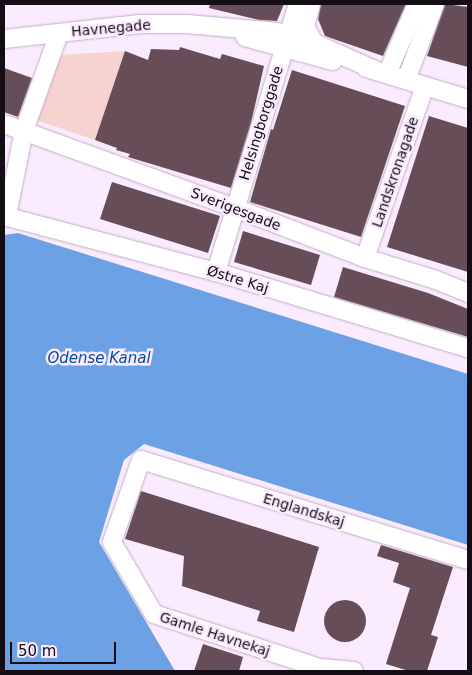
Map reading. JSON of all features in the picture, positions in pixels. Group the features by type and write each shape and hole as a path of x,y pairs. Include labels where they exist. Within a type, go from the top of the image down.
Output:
{"street":[{"name":"Helsingborggade","path":"216,272 235,208 294,42 298,4"},
{"name":"Helsingborggade","path":"294,42 305,26 311,4"},
{"path":"382,72 416,4"},
{"path":"406,80 435,4"},
{"name":"Havnegade","path":"4,40 140,24 187,24 294,42 468,99"},
{"path":"5,216 24,131 59,33"},
{"name":"Landskronagade","path":"364,258 425,86"},
{"name":"Sverigesgade","path":"4,124 235,208 364,258 436,280 468,293"},
{"name":"Østre Kaj","path":"5,216 216,272 468,348"},
{"name":"Englandskaj","path":"141,460 468,560"},
{"name":"Gamle Havnekaj","path":"141,460 112,542 154,614 320,668 354,671"}],"shaded area":[{"path":"125,51 95,140 36,120 58,55"}],"water":[{"name":"Odense Kanal","path":"18,233 468,374 468,545 144,444 124,460 99,542 175,671 4,671 4,235"}],"building":[{"path":"210,4 284,4 277,21 259,20 209,8"},
{"path":"321,4 406,4 383,56 325,36 318,19"},
{"path":"445,4 468,7 468,67 427,56"},
{"path":"180,47 220,59 222,54 264,66 251,123 231,188 128,157 130,154 95,140 125,51 148,60 151,49 179,50"},
{"path":"4,68 32,78 18,117 4,112"},
{"path":"292,70 405,106 361,237 250,202 271,129 273,130"},
{"path":"429,116 468,128 468,272 387,247"},
{"path":"112,182 220,216 208,253 100,219"},
{"path":"243,231 320,255 311,285 234,262"},
{"path":"343,267 428,293 468,309 468,337 334,297"},
{"path":"141,491 319,547 294,632 257,621 260,611 182,586 184,556 125,539"},
{"path":"381,545 453,567 431,635 438,637 427,671 409,671 386,664 410,588 393,582 399,563 377,556"},
{"path":"349,600 357,603 363,609 366,621 363,633 357,639 341,642 333,639 327,633 324,617 327,609 333,603"},
{"path":"203,644 243,657 239,671 194,671"}]}
